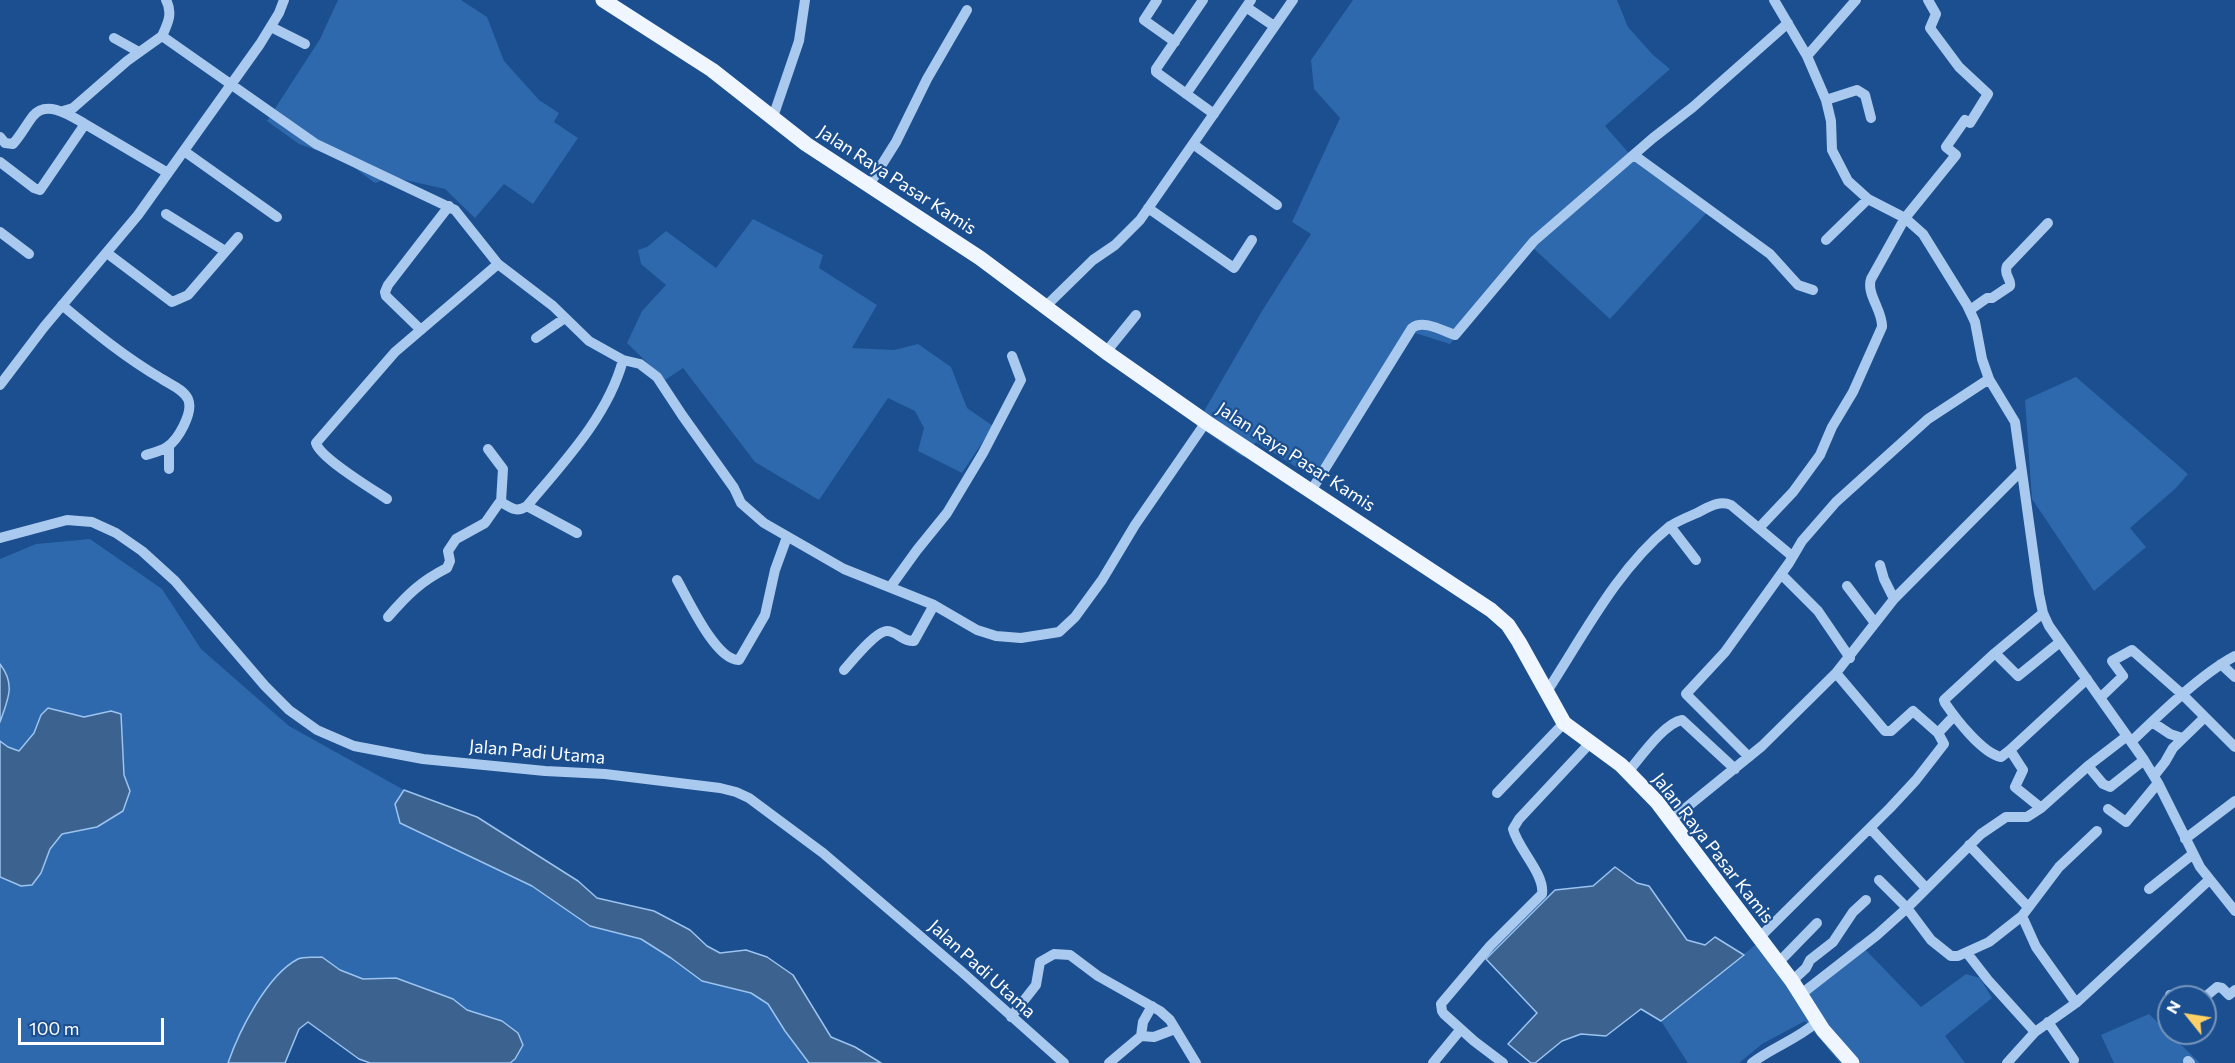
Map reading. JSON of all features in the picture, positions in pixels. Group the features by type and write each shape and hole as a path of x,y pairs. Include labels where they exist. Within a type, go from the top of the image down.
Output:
{"main road":[{"name":"Jalan Raya Pasar Kamis","path":"603,0 712,70 806,144 980,258 1106,352 1206,422 1491,610 1508,626 1519,642 1564,723 1628,772 1671,820 1792,981 1817,1022 1852,1063"}],"street":[{"path":"0,385 62,305 107,253 168,173 271,27 284,0"},
{"path":"773,117 796,49 805,0"},
{"path":"1203,0 1156,72 1214,114"},
{"path":"1045,307 1093,260 1126,236 1149,208 1293,0"},
{"path":"1774,0 1807,56 1826,100 1831,121 1832,150 1848,181 1868,199 1905,218 1927,239 1970,310 1989,379 2015,422 2043,613 2049,626 2144,760 2156,779 2193,854 2209,880 2235,911"},
{"path":"1807,56 1856,0"},
{"path":"1760,528 1793,492 1820,455 1882,327 1882,317 1869,284 1905,218 1956,155 1946,147 1965,120 1970,123 1988,94 1959,68 1931,29 1930,26 1936,14 1928,0"},
{"path":"63,111 73,108 139,52 162,36 170,16 171,2"},
{"path":"1152,2 1144,20 1175,42"},
{"path":"1186,94 1248,4 1274,27"},
{"path":"869,185 896,142 927,79 967,10"},
{"path":"1311,491 1412,327 1422,324 1455,335 1534,241 1693,107 1788,23"},
{"path":"271,27 305,44"},
{"path":"162,36 316,144 449,206 466,221 498,264 539,294 589,341 622,360 640,364 657,377 734,488 746,510 787,537 844,569 934,605 977,630 996,636 1021,638 1059,632 1075,617 1102,580 1135,525 1206,422"},
{"path":"114,38 139,52"},
{"path":"1826,100 1857,90 1865,95 1871,118"},
{"path":"0,137 5,143 13,144 39,110 45,108 63,111 168,173"},
{"path":"0,162 34,188 40,190 85,124"},
{"path":"1193,144 1277,205"},
{"path":"184,151 277,217"},
{"path":"1634,155 1770,254 1798,285 1813,290"},
{"path":"1826,240 1868,199"},
{"path":"422,330 386,296 385,292 449,206"},
{"path":"1149,208 1234,268 1252,240"},
{"path":"166,214 225,251"},
{"path":"1970,310 2010,286 2006,273 2007,266 2048,223"},
{"path":"0,232 29,254"},
{"path":"107,253 172,302 188,295 238,237"},
{"path":"387,499 332,461 319,450 316,443 395,352 461,293 498,264"},
{"path":"62,305 129,359 184,394 190,404 176,438 169,446 146,455"},
{"path":"1106,352 1136,315"},
{"path":"536,338 564,318"},
{"path":"891,586 916,550 947,513 983,453 1021,380 1012,356"},
{"path":"501,502 514,510 527,506 603,408 622,360"},
{"path":"1749,758 1686,694 1725,652 1802,541 1836,502 1928,419 1989,379"},
{"path":"169,446 169,469"},
{"path":"388,617 409,592 432,575 447,568 450,564 448,551 456,539 484,523 501,502 503,470 488,449"},
{"path":"1671,820 1749,758 1836,673 1850,658 1894,598 2021,471"},
{"path":"1546,693 1619,580 1670,526 1706,508 1724,502 1760,528 1792,556"},
{"path":"527,506 577,533"},
{"name":"Jalan Padi Utama","path":"0,538 67,520 92,522 116,533 142,551 175,581 265,686 289,710 317,730 354,746 423,759 545,771 605,774 736,792 767,810 823,853 1064,1063"},
{"path":"1670,526 1696,560"},
{"path":"677,580 712,643 732,660 739,660 765,615 775,570 787,537"},
{"path":"1880,565 1894,598"},
{"path":"1781,574 1818,611 1850,658"},
{"path":"1846,586 1875,623"},
{"path":"844,670 860,652 884,632 914,641 934,605"},
{"path":"2043,613 1946,697 1945,704 1967,732 2001,757 2087,679"},
{"path":"1995,653 2018,676 2060,642"},
{"path":"2101,698 2123,676 2112,661 2132,651 2183,695 2235,747"},
{"path":"1800,995 1907,908 1970,845 2006,816 2027,817 2041,808 2088,766 2152,722 2221,664 2235,656"},
{"path":"2221,664 2235,677"},
{"path":"1759,938 1870,828 1916,780 1942,748 1943,740 1938,733 1913,711 1891,731 1885,731 1836,673"},
{"path":"1938,733 1954,716"},
{"path":"2108,808 2126,822 2156,779 2172,748 2205,717"},
{"path":"1628,772 1664,731 1675,721 1682,720 1735,769"},
{"path":"2152,722 2170,734 2182,738"},
{"path":"1497,793 1564,723"},
{"path":"1503,1063 1442,1011 1441,1004 1490,945 1542,894 1543,889 1539,878 1514,834 1514,826 1591,742"},
{"path":"2010,750 2023,770 2015,787 2041,808"},
{"path":"2088,766 2103,784 2110,787 2144,760"},
{"path":"2185,839 2235,801"},
{"path":"1870,828 1926,888"},
{"path":"1879,880 1907,908 1931,940 1950,956 1958,956 1989,942 2025,911 2059,867 2097,831"},
{"path":"1970,845 2025,911 2036,947 2076,1003"},
{"path":"2149,889 2193,854"},
{"path":"2007,1063 2035,1032 2076,1003 2209,880"},
{"path":"1792,981 1806,968 1812,958 1833,942 1853,912 1866,900"},
{"path":"1778,963 1817,923"},
{"path":"1011,1017 1036,985 1040,962 1054,954 1062,953 1070,955 1098,976 1152,1006 1170,1020 1196,1063"},
{"path":"1967,953 2035,1032"},
{"path":"2217,987 2222,988 2229,995 2235,990"},
{"path":"1109,1063 1141,1036 1143,1022 1152,1006"},
{"path":"1752,1063 1767,1052 1791,1041 1817,1022"},
{"path":"2048,1022 2074,1060"},
{"path":"1141,1036 1154,1037 1175,1029"},
{"path":"1433,1063 1461,1029"}],"shaded area":[{"path":"338,0 461,0 487,17 504,61 539,100 559,113 554,122 578,138 533,204 504,184 475,218 445,189 392,177 375,183 344,160 299,144 267,121 320,39"},
{"path":"1353,0 1617,0 1628,27 1653,55 1670,69 1605,126 1634,159 1710,209 1610,319 1532,247 1450,344 1415,333 1319,481 1256,442 1243,457 1196,425 1262,311 1311,234 1292,222 1340,118 1314,89 1311,60"},
{"path":"753,219 823,255 819,268 877,305 852,348 894,350 918,344 951,367 967,408 993,426 962,473 918,451 924,428 915,411 888,398 819,500 755,462 683,368 665,380 627,343 642,311 666,285 641,264 638,250 647,247 666,231 716,268"},
{"path":"2076,377 2188,474 2176,488 2130,528 2146,547 2094,591 2032,499 2025,400"},
{"path":"90,539 162,589 201,649 289,726 404,790 395,804 400,823 532,886 590,926 641,939 728,988 751,993 768,1004 809,1063 510,1063 515,1059 502,1021 466,1010 453,999 396,978 363,979 340,970 322,957 236,1040 228,1063 0,1063 0,559 36,544"},
{"path":"0,664 8,679 9,692 0,722"},
{"path":"48,708 84,717 111,711 121,714 124,775 130,791 123,811 97,827 62,834 50,849 41,873 32,885 21,886 0,877 0,741 19,751 34,733 41,715"},
{"path":"404,790 477,817 578,881 597,898 654,911 690,930 707,946 720,953 746,950 767,957 793,975 831,1037 855,1047 881,1063 809,1063 768,1004 751,993 702,981 641,939 590,926 532,886 400,823 395,804"},
{"path":"1615,867 1637,883 1649,886 1687,940 1705,945 1715,937 1744,955 1661,1021 1641,1009 1606,1036 1581,1034 1562,1041 1535,1063 1531,1063 1508,1044 1537,1013 1486,959 1555,890 1593,886"},
{"path":"1764,938 1805,989 1858,942 1921,1007 1966,974 1980,978 1992,998 1945,1036 1965,1063 1840,1063 1805,1021 1762,1044 1739,1063 1688,1063 1661,1021"},
{"path":"322,957 340,970 363,979 396,978 453,999 467,1010 502,1021 518,1033 523,1045 510,1063 370,1063 359,1059 308,1022 299,1029 285,1063 228,1063 247,1020 265,990 298,959"},
{"path":"2149,1014 2157,1022 2157,1045 2181,1045 2200,1063 2114,1063 2101,1035"}]}
